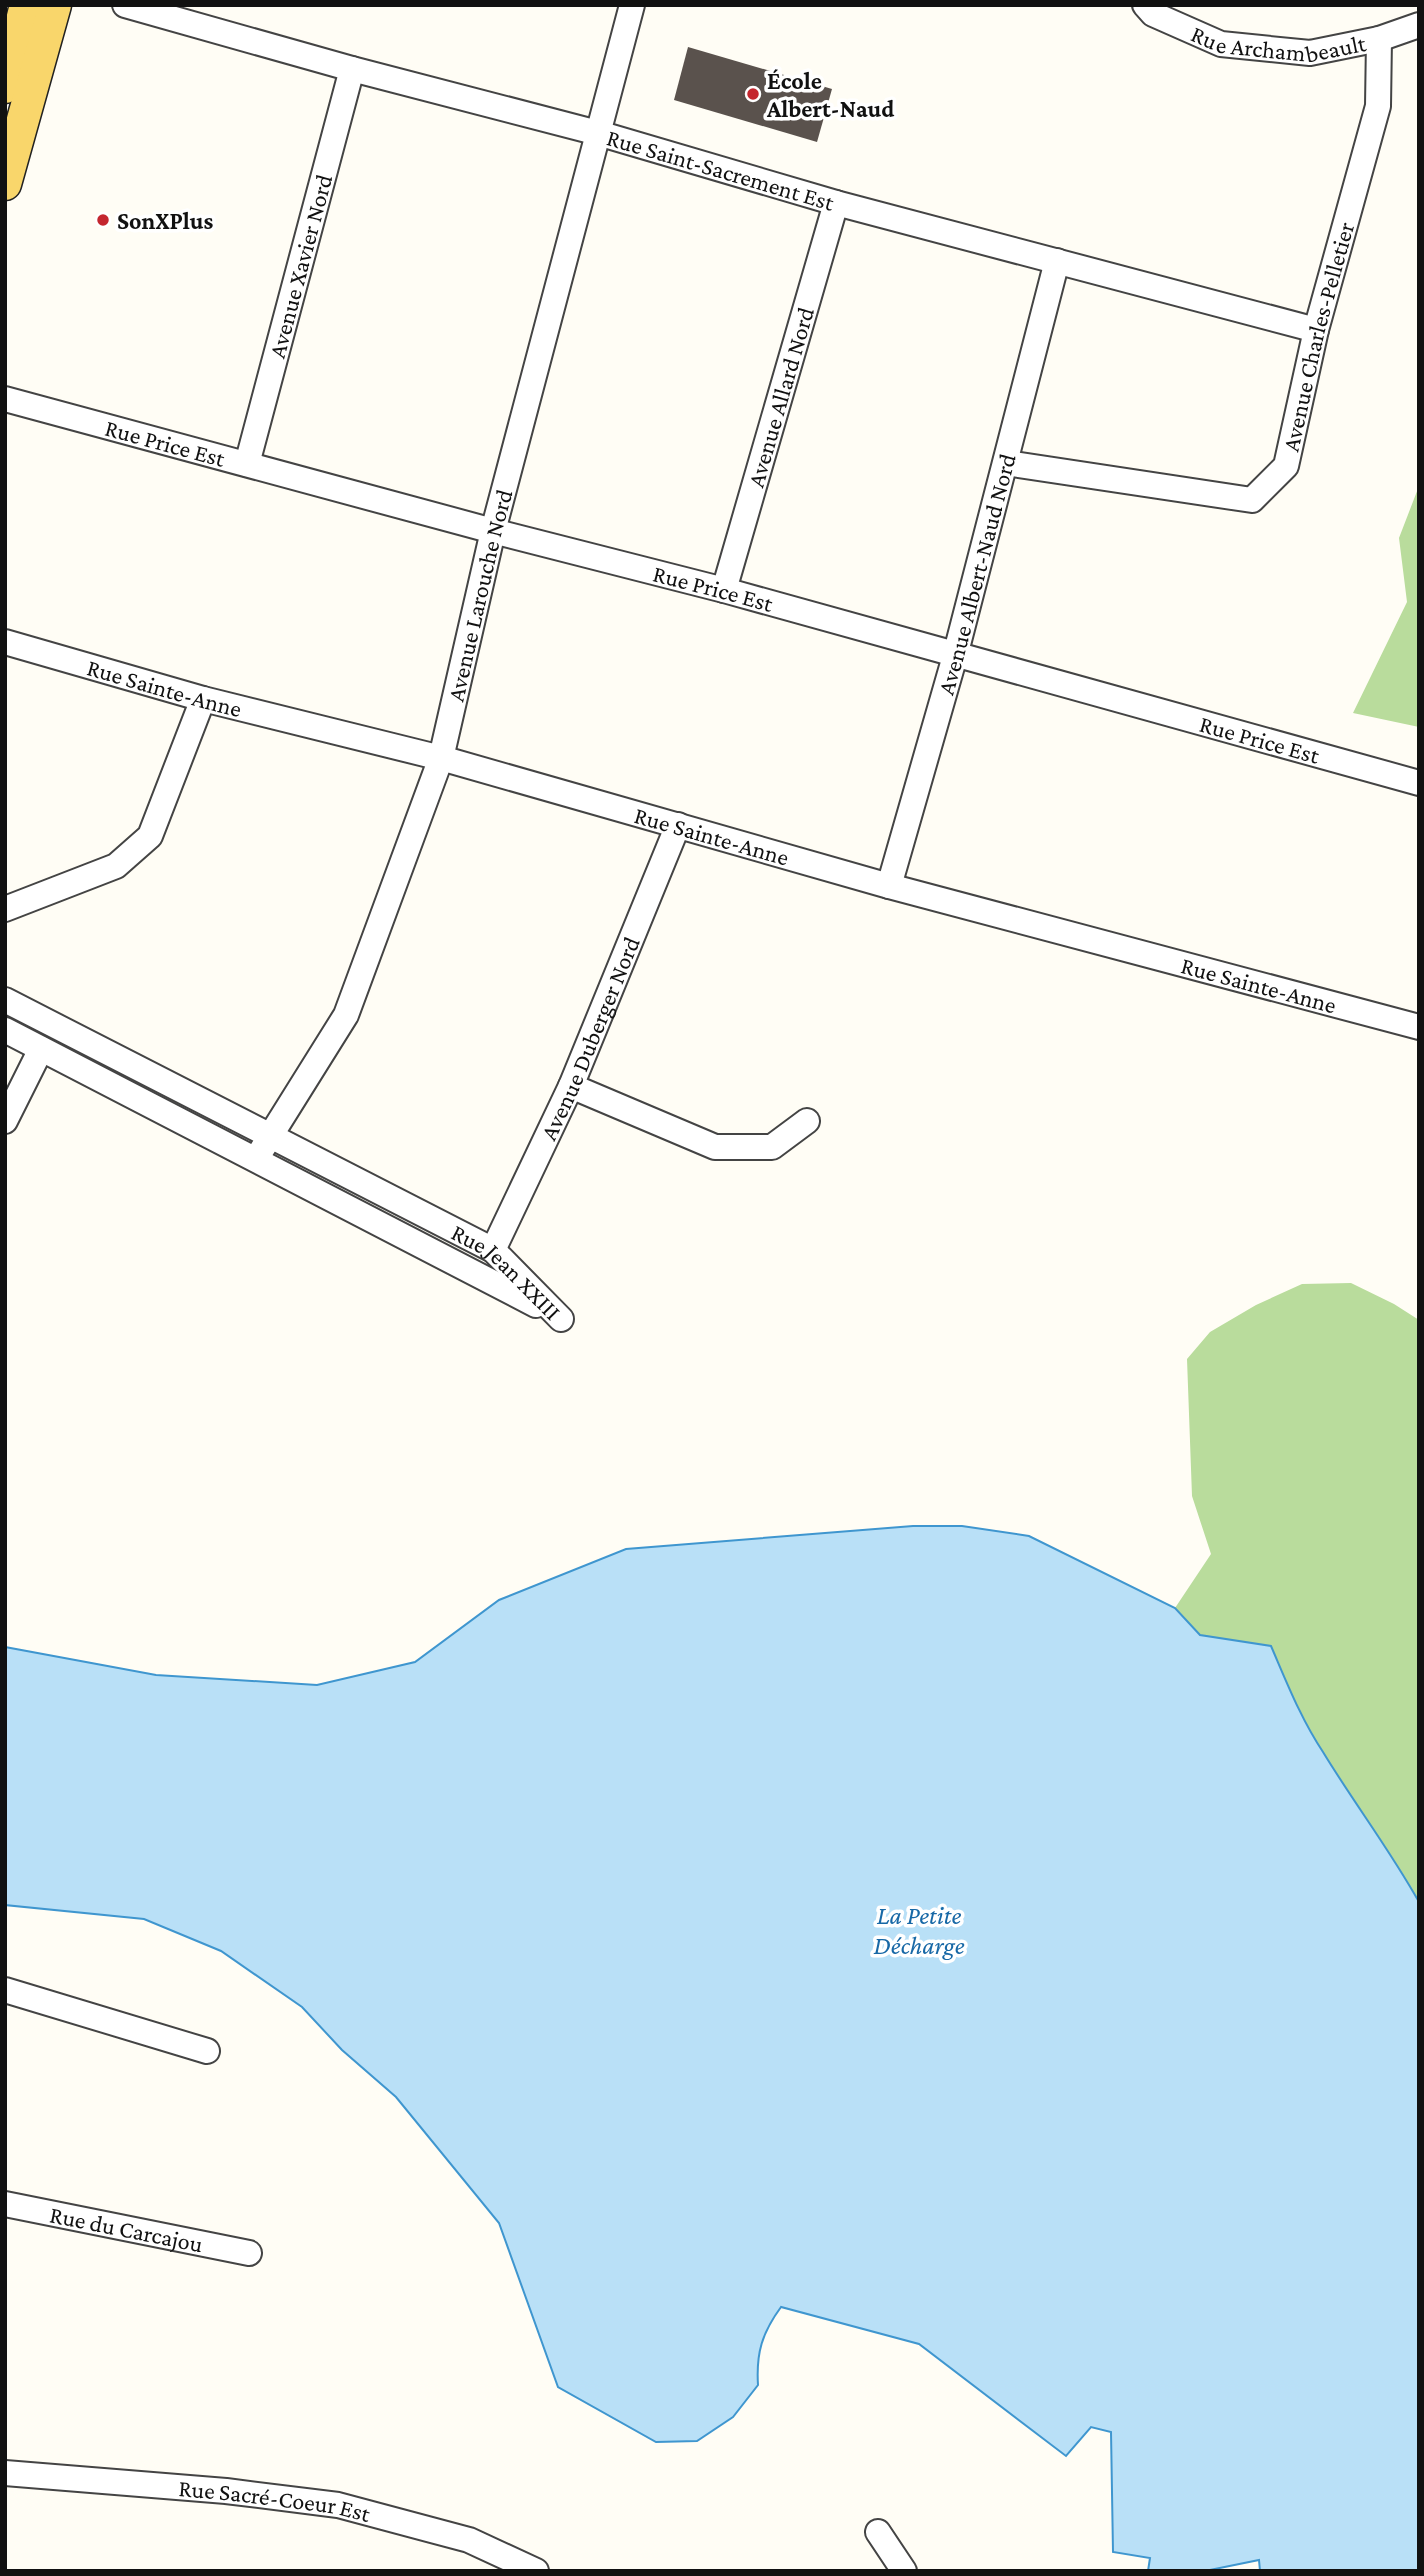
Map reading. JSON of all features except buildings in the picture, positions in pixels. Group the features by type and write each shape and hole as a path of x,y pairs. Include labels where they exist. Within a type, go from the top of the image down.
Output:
{"main road":[{"path":"5,87 11,37 26,5"},
{"path":"5,184 55,5"}],"street":[{"name":"Rue Saint-Sacrement Est","path":"125,5 352,69 598,132 836,203 1316,330"},
{"name":"Avenue Larouche Nord","path":"256,1158 346,1015 441,758 493,531 632,5"},
{"name":"Rue Archambeault","path":"1144,5 1153,14 1221,44 1310,53 1379,39 1419,25"},
{"name":"Avenue Charles-Pelletier","path":"1006,463 1252,500 1286,466 1316,330 1378,106 1379,39"},
{"name":"Avenue Xavier Nord","path":"247,464 352,69"},
{"name":"Avenue Allard Nord","path":"724,590 836,203"},
{"name":"Avenue Albert-Naud Nord","path":"889,886 955,656 1057,261"},
{"name":"Rue Price Est","path":"5,399 493,531 724,590 1419,783"},
{"name":"Rue Sainte-Anne","path":"5,642 203,699 441,758 889,886 1419,1027"},
{"path":"5,909 116,866 150,836 203,699"},
{"name":"Avenue Duberger Nord","path":"493,1250 571,1086 678,825"},
{"name":"Rue Jean XXIII","path":"5,1000 493,1250 561,1319 256,1158 5,1030"},
{"path":"5,1122 41,1049"},
{"path":"571,1086 715,1147 772,1147 807,1121"},
{"path":"5,1990 207,2051"},
{"name":"Rue du Carcajou","path":"5,2203 249,2253"},
{"name":"Rue Sacré-Coeur Est","path":"5,2473 226,2491 338,2505 469,2540 536,2571"},
{"path":"878,2532 904,2571"}],"green space":[{"path":"1419,486 1419,727 1353,713 1407,602 1399,538"},
{"path":"1351,1283 1394,1304 1419,1320 1419,1902 1315,1740 1271,1646 1200,1635 1175,1608 1211,1554 1192,1496 1187,1359 1210,1332 1256,1305 1302,1284"}],"water":[{"name":"La Petite Décharge","path":"913,1526 962,1526 1029,1536 1175,1608 1200,1635 1271,1646 1308,1727 1419,1902 1419,2571 1260,2571 1259,2560 1205,2571 1148,2571 1150,2558 1113,2552 1111,2432 1091,2427 1066,2456 919,2344 781,2307 762,2344 758,2363 758,2385 733,2417 697,2441 656,2442 558,2387 499,2223 396,2097 342,2050 302,2007 221,1951 144,1919 5,1905 5,1647 156,1675 317,1685 415,1662 499,1600 626,1549"}],"place":[{"name":"École Albert-Naud","path":"753,94"},
{"name":"SonXPlus","path":"103,220"}]}
